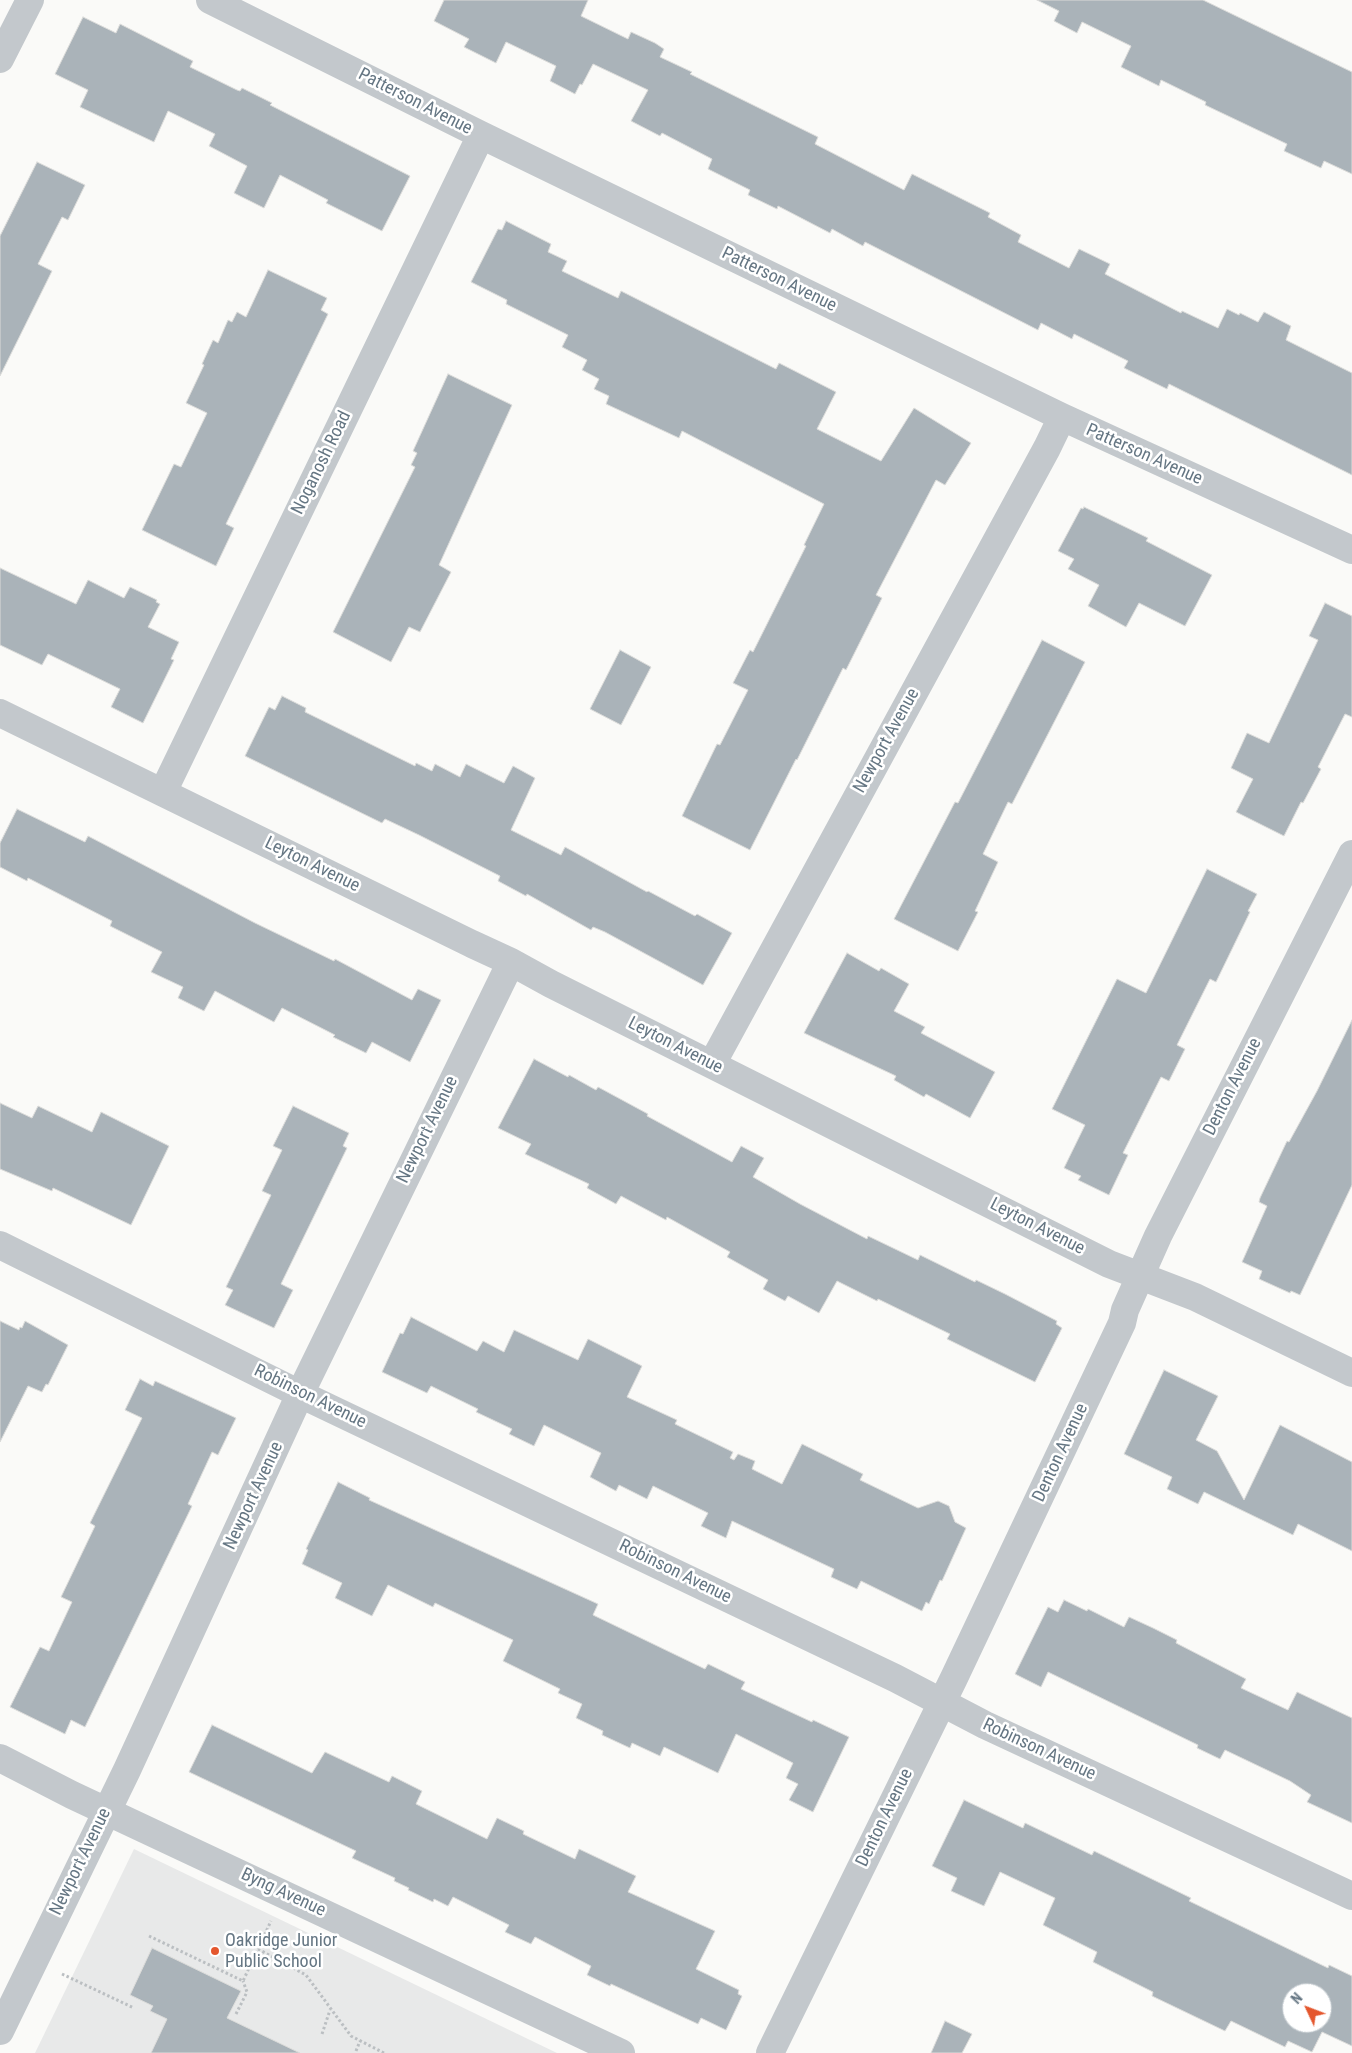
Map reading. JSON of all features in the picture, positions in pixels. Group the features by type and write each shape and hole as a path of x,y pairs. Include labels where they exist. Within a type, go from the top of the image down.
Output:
{"street":[{"path":"0,59 30,0"},
{"name":"Patterson Avenue","path":"210,0 1062,417 1352,550"},
{"name":"Noganosh Road","path":"163,792 481,134"},
{"name":"Newport Avenue","path":"712,1064 1047,448 1062,417"},
{"name":"Leyton Avenue","path":"0,713 511,962 1110,1264 1195,1297 1352,1373"},
{"name":"Denton Avenue","path":"770,2053 941,1701 954,1678 1122,1323 1125,1310 1158,1236 1352,854"},
{"name":"Newport Avenue","path":"0,2031 147,1726 300,1394 511,962"},
{"name":"Robinson Avenue","path":"0,1245 300,1394 941,1701 985,1725 1352,1896"},
{"name":"Byng Avenue","path":"0,1758 621,2053"}],"path":[{"path":"236,2014 247,1992 244,1981 273,1919"},
{"path":"149,1936 244,1981"},
{"path":"258,1950 306,1976 351,2036 384,2053"},
{"path":"34,1960 134,2008"},
{"path":"322,2034 331,2009"},
{"path":"356,2051 360,2041"}],"shaded area":[{"name":"Oakridge Junior Public School","path":"134,1849 557,2053 35,2053"}],"building":[{"path":"444,0 588,0 581,16 628,39 631,32 655,43 664,49 660,57 692,72 690,74 818,137 815,144 904,190 912,174 990,213 988,217 1021,235 1018,242 1069,268 1079,249 1110,264 1105,274 1181,313 1182,311 1218,328 1227,309 1258,322 1264,312 1291,326 1286,340 1352,373 1352,475 1169,384 1167,389 1124,368 1128,361 1074,334 1072,339 1041,323 1038,330 865,242 863,246 832,229 830,233 778,206 777,209 748,195 750,190 708,169 712,159 662,133 660,136 631,121 648,90 593,64 575,94 550,81 556,66 506,42 496,63 464,47 469,39 434,21"},
{"path":"1037,0 1203,0 1352,72 1352,174 1324,161 1321,168 1284,151 1287,144 1205,105 1206,102 1161,80 1159,86 1121,67 1131,46 1082,22 1077,33 1054,21 1059,11"},
{"path":"83,17 116,33 120,24 193,61 190,67 237,90 240,91 242,88 272,103 270,105 410,176 382,231 326,203 328,200 280,175 264,208 234,193 247,166 209,146 215,134 168,111 154,142 80,107 88,90 55,74"},
{"path":"37,162 85,185 68,220 62,217 38,264 52,271 0,376 0,236"},
{"path":"506,221 551,244 548,252 567,261 562,271 618,298 621,291 776,369 779,363 836,392 817,429 881,461 914,408 971,443 945,485 936,480 876,595 882,598 846,670 843,668 750,850 682,816 717,744 720,745 748,690 733,683 750,650 753,652 806,546 804,545 824,504 682,431 679,438 606,404 609,396 594,389 599,379 582,370 587,360 562,347 568,335 506,304 507,300 471,282 498,229 502,230"},
{"path":"268,270 327,298 321,310 328,314 226,524 234,528 216,566 142,530 174,464 181,467 207,413 186,403 204,365 202,364 213,340 218,343 228,320 232,322 237,312 246,317"},
{"path":"448,374 512,405 439,565 451,572 420,632 409,627 391,662 333,632 415,467 411,465 417,453 413,451"},
{"path":"1084,507 1148,538 1146,541 1212,575 1185,626 1139,603 1126,627 1088,606 1099,585 1068,569 1074,559 1058,551 1081,508 1083,509"},
{"path":"0,568 76,604 88,580 124,598 130,587 157,600 156,602 160,604 148,627 179,642 171,659 174,660 143,723 111,707 120,689 48,654 42,665 0,645"},
{"path":"1325,603 1352,616 1352,717 1345,714 1318,767 1321,769 1303,803 1301,802 1284,836 1236,812 1253,779 1231,768 1247,733 1269,743 1318,640 1309,636"},
{"path":"1042,640 1085,662 1012,804 1008,802 983,854 998,862 975,911 978,912 958,951 894,919 955,802 958,803"},
{"path":"620,650 651,667 621,725 590,709"},
{"path":"282,696 306,708 305,712 415,766 416,763 432,771 435,764 460,777 466,764 504,783 513,766 535,778 511,830 561,855 565,847 647,892 695,916 697,914 732,933 703,985 605,932 593,927 591,930 527,894 526,896 498,881 500,876 419,835 385,819 382,823 245,756 269,707 275,710"},
{"path":"17,809 85,842 88,836 255,923 334,961 335,959 412,1000 418,989 441,1000 410,1062 372,1042 366,1053 282,1008 274,1022 215,991 204,1011 178,998 183,987 151,972 162,952 110,926 112,921 28,878 27,881 0,867 0,843"},
{"path":"1207,869 1257,894 1216,982 1210,979 1177,1045 1185,1049 1169,1081 1161,1077 1123,1153 1128,1155 1109,1195 1078,1180 1081,1176 1064,1168 1085,1125 1052,1109 1117,979 1146,993"},
{"path":"847,953 879,971 881,968 909,984 894,1011 925,1027 921,1033 995,1072 970,1118 926,1094 924,1097 894,1080 896,1076 804,1033"},
{"path":"1352,1020 1352,1185 1300,1295 1291,1291 1290,1293 1259,1279 1262,1271 1242,1262 1267,1206 1259,1202 1260,1198 1287,1141 1289,1142 1317,1091"},
{"path":"534,1059 596,1090 598,1087 732,1162 741,1146 764,1158 753,1177 800,1204 867,1239 868,1236 918,1260 920,1255 975,1282 976,1280 1057,1321 1056,1324 1062,1328 1035,1382 947,1339 950,1334 837,1281 819,1313 788,1296 785,1301 763,1289 768,1280 727,1257 730,1252 667,1217 666,1220 621,1196 616,1204 587,1188 589,1184 525,1154 531,1144 498,1128"},
{"path":"0,1103 32,1118 38,1106 92,1132 101,1112 169,1146 131,1225 53,1188 52,1191 0,1169"},
{"path":"293,1106 349,1133 343,1146 347,1148 281,1284 293,1290 274,1328 225,1305 233,1290 226,1287 271,1195 262,1191 282,1150 273,1146"},
{"path":"411,1317 477,1351 483,1341 504,1352 514,1330 578,1360 588,1339 642,1366 627,1397 677,1420 675,1424 733,1452 730,1458 734,1460 738,1454 755,1461 752,1469 782,1484 802,1444 863,1474 860,1480 918,1508 938,1501 949,1506 955,1522 966,1528 942,1581 940,1580 929,1604 926,1602 922,1611 861,1581 857,1589 831,1577 834,1569 732,1521 726,1538 701,1526 708,1513 653,1486 647,1499 619,1485 616,1491 590,1477 601,1453 544,1425 534,1446 509,1434 512,1429 476,1412 478,1409 431,1386 427,1393 382,1372 400,1333 403,1334"},
{"path":"0,1321 19,1330 25,1321 68,1345 48,1385 46,1384 42,1392 28,1386 0,1442"},
{"path":"1164,1370 1218,1396 1196,1440 1217,1451 1244,1500 1280,1425 1352,1462 1352,1551 1298,1524 1293,1535 1204,1492 1198,1504 1167,1489 1172,1477 1124,1454"},
{"path":"140,1379 153,1386 155,1381 236,1418 218,1455 212,1452 188,1504 192,1506 85,1727 71,1720 65,1734 10,1707 40,1647 49,1651 72,1602 61,1597 95,1526 90,1523 142,1418 125,1410"},
{"path":"338,1482 370,1498 369,1500 598,1604 593,1615 705,1669 708,1664 745,1682 741,1689 849,1737 813,1812 789,1800 798,1784 786,1778 793,1763 736,1734 718,1773 664,1747 660,1756 632,1743 630,1748 602,1735 603,1731 576,1718 582,1704 558,1693 560,1689 503,1661 513,1640 435,1603 433,1607 388,1585 372,1616 335,1598 342,1583 302,1564 308,1550 306,1549"},
{"path":"1064,1600 1087,1611 1088,1609 1124,1627 1129,1617 1153,1628 1177,1640 1176,1643 1246,1679 1241,1688 1288,1710 1297,1692 1352,1718 1352,1823 1307,1802 1311,1795 1290,1781 1225,1750 1220,1759 1197,1748 1198,1745 1048,1672 1041,1687 1015,1674 1048,1607 1058,1612"},
{"path":"212,1725 312,1773 325,1752 389,1782 392,1776 422,1791 416,1804 487,1839 497,1818 524,1831 523,1834 575,1859 579,1849 636,1876 628,1892 715,1931 696,1969 739,1990 738,1994 742,1996 726,2030 701,2018 698,2024 587,1975 591,1966 535,1937 531,1944 505,1932 509,1925 453,1897 448,1906 434,1899 433,1902 408,1890 409,1888 394,1881 395,1878 352,1858 356,1851 189,1772"},
{"path":"964,1800 1023,1828 1025,1823 1092,1855 1094,1851 1191,1898 1189,1901 1328,1968 1329,1965 1352,1976 1352,2046 1324,2033 1332,2033 1332,1983 1282,1983 1282,2033 1322,2033 1312,2052 1288,2041 1285,2047 1231,2021 1225,2031 1152,1996 1153,1992 1093,1962 1097,1952 1043,1925 1055,1898 1000,1872 984,1906 951,1891 957,1878 932,1866"},
{"path":"152,1948 241,1991 227,2018 300,2053 151,2053 167,2019 150,2011 153,2006 130,1995"},
{"path":"945,2021 972,2034 962,2053 931,2053"}],"place":[{"name":"Oakridge Junior Public School","path":"215,1951"}]}
